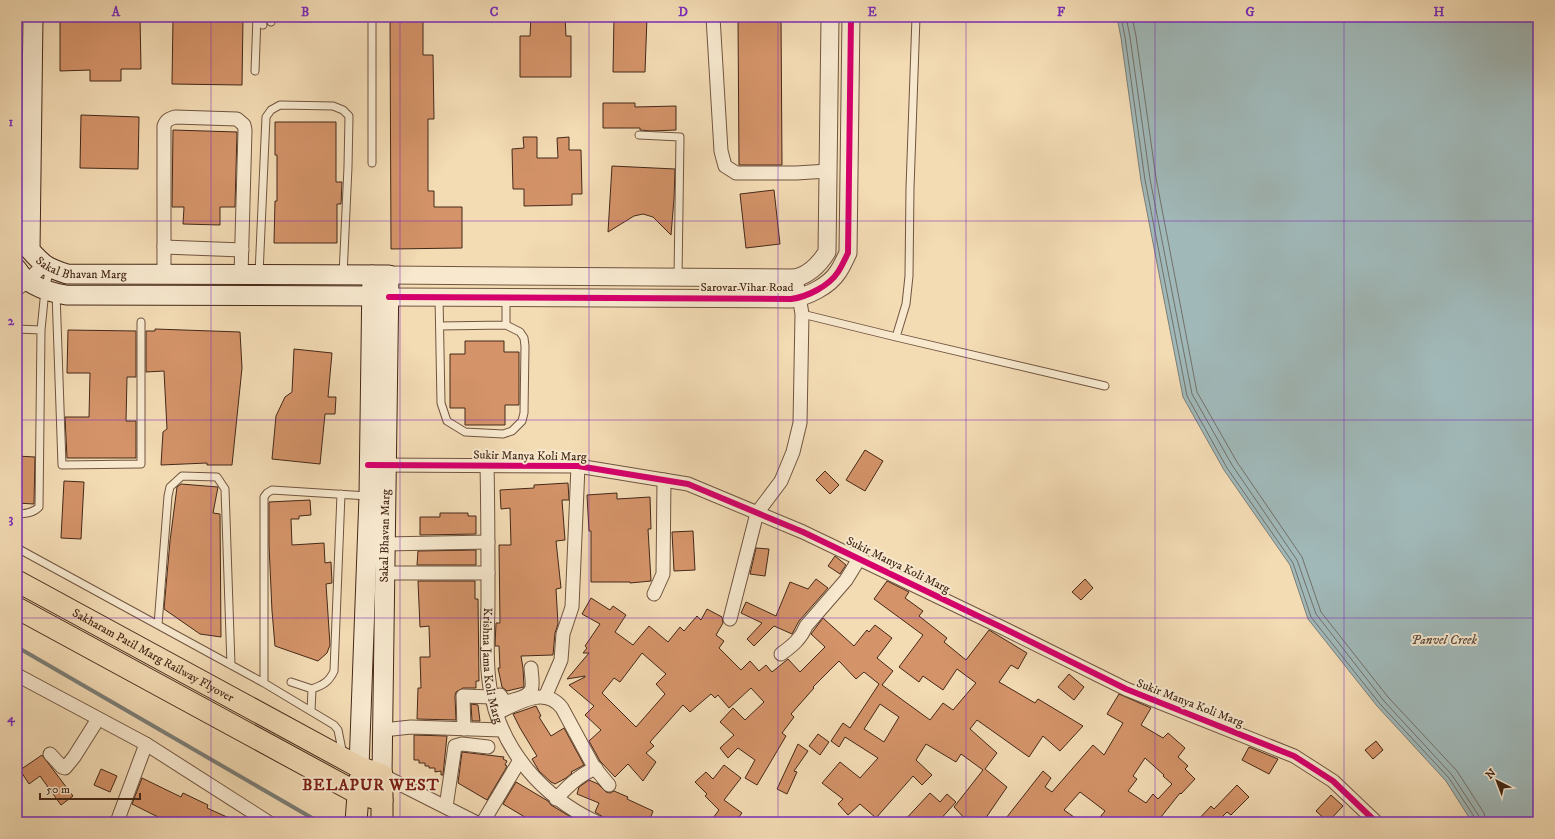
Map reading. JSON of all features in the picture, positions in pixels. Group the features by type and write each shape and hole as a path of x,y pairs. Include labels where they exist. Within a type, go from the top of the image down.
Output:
{"main road":[{"name":"Sakal Bhavan Marg","path":"33,17 30,250 47,266 67,274 380,275 378,465 385,544 382,775"},
{"name":"Sakal Bhavan Marg","path":"21,280 66,295 380,296"},
{"name":"Sakal Bhavan Marg","path":"351,763 369,496 378,465"},
{"name":"Sakharam Patil Marg Railway Flyover","path":"17,581 351,763 382,775"},
{"name":"Sakharam Patil Marg Railway Flyover","path":"17,608 359,794 382,800"},
{"path":"351,763 359,794 356,822"},
{"path":"382,775 382,822"}],"street":[{"path":"713,17 720,151 725,166 736,173 796,173 828,171"},
{"name":"Sarovar Vihar Road","path":"380,275 796,278 808,273 822,261 827,252 830,17"},
{"name":"Sarovar Vihar Road","path":"380,296 506,297 801,306 838,273 848,253 851,17"},
{"path":"164,274 164,126 169,118 175,117 237,119 244,125 242,250 250,275"},
{"path":"164,248 242,250"},
{"path":"21,280 47,266"},
{"path":"730,619 757,513 781,481 793,452 800,423 801,306 796,278"},
{"name":"Sukir Manya Koli Marg","path":"378,465 578,466 688,484 803,532 1126,689 1294,756 1333,781 1376,822"},
{"name":"Krishna Jama Koli Marg","path":"487,466 488,658 492,697 496,713 514,763 556,799 580,815 596,822"},
{"path":"545,697 561,660 563,634 572,607 578,466"},
{"path":"654,594 663,574 664,480"},
{"path":"385,544 488,542"},
{"path":"781,654 793,645 803,634 806,626 846,580 859,559"},
{"path":"385,570 488,570"},
{"path":"464,729 463,696 492,697 500,695 504,701 508,702 529,695 532,687 531,668"},
{"path":"17,675 146,744 268,822"},
{"path":"496,713 534,697 545,697 556,701 562,708 596,768 609,785"},
{"path":"50,754 62,767 65,768 74,757 98,718"},
{"path":"383,730 411,727 502,730"},
{"path":"446,807 455,746 462,744 486,747 478,729"},
{"path":"117,822 146,744"},
{"path":"483,822 514,763"},
{"path":"556,799 571,783 583,774 596,768"},
{"path":"382,775 475,822"}],"lane":[{"path":"255,71 257,17"},
{"path":"278,17 310,18"},
{"path":"372,17 372,163"},
{"path":"896,337 906,304 909,276 910,188 916,17"},
{"path":"250,275 266,117 271,110 280,105 303,105 333,106 343,110 349,116 348,167 342,275"},
{"path":"639,135 680,137 678,277"},
{"path":"47,266 51,291 62,465 141,464 141,322"},
{"path":"17,514 26,514 35,511 39,507 41,330 51,291"},
{"path":"439,297 441,403 447,421 464,432 503,434 512,430 522,421 524,413 524,338 520,332 506,325 440,326"},
{"path":"506,297 506,325"},
{"path":"801,306 896,337 1105,386"},
{"path":"17,329 41,330"},
{"path":"158,625 168,496 170,487 182,476 217,477 225,489 231,665"},
{"path":"264,683 264,497 272,490 369,496"},
{"path":"291,682 312,689 325,684 331,679 334,671 341,494"},
{"path":"17,548 264,683 334,725 338,730 351,763"},
{"path":"311,711 312,689"}],"water":[{"name":"Panvel Creek","path":"1117,17 1538,17 1538,822 1472,822 1446,781 1377,706 1308,619 1290,565 1224,470 1183,397 1141,181"}],"building":[{"path":"60,17 140,17 141,69 121,69 121,81 90,81 90,70 60,71"},
{"path":"173,17 243,17 242,85 172,84"},
{"path":"390,17 423,17 423,55 433,55 434,119 428,119 428,191 434,191 434,207 462,207 462,248 391,249"},
{"path":"531,17 565,17 566,36 571,36 571,77 520,77 520,36 530,36"},
{"path":"614,17 647,17 645,72 613,72"},
{"path":"738,17 781,17 782,165 739,165"},
{"path":"603,103 635,103 635,107 676,106 676,130 651,131 640,130 640,128 603,128"},
{"path":"81,115 139,117 138,169 80,168"},
{"path":"275,122 336,122 336,182 342,182 341,204 337,204 337,243 274,243 275,201 277,201"},
{"path":"173,130 237,132 235,207 220,207 220,225 183,224 184,207 172,207"},
{"path":"523,137 537,137 537,158 558,158 557,138 569,137 569,150 581,150 582,194 572,194 572,205 524,206 524,189 513,189 512,149 524,148"},
{"path":"612,166 675,169 671,235 653,217 643,214 634,216 608,232"},
{"path":"774,190 780,244 746,248 740,194"},
{"path":"155,329 240,332 242,368 232,465 207,465 207,463 161,465 163,432 167,429 164,371 146,372 146,331 155,331"},
{"path":"68,330 136,331 136,377 127,377 126,421 136,421 136,458 67,458 65,417 89,417 90,373 67,373"},
{"path":"465,341 504,341 504,352 519,352 519,405 505,405 505,425 465,425 465,408 450,408 450,354 465,354"},
{"path":"294,349 332,353 328,397 336,397 335,414 325,414 320,464 272,459 276,416 285,397 292,392"},
{"path":"865,450 883,461 865,491 846,480"},
{"path":"17,456 35,457 34,504 17,503"},
{"path":"825,471 839,485 830,494 816,480"},
{"path":"64,481 84,482 81,539 61,538"},
{"path":"568,483 569,500 562,500 565,540 556,541 561,588 556,589 558,624 555,633 553,655 521,656 524,687 507,691 502,687 498,668 500,668 499,646 495,646 496,623 500,623 499,545 511,545 510,508 501,509 500,490 534,488 534,485"},
{"path":"181,484 218,487 213,513 220,514 221,637 200,634 164,609 170,541 177,487"},
{"path":"617,493 617,499 650,497 651,529 648,529 651,581 630,583 591,582 591,531 589,531 587,495"},
{"path":"310,500 311,515 299,516 299,519 291,519 292,545 324,543 325,563 331,562 332,583 326,584 330,645 327,653 318,661 275,646 272,611 269,502"},
{"path":"440,513 468,513 468,516 476,516 476,534 420,535 420,517 440,517"},
{"path":"693,531 695,570 674,571 672,532"},
{"path":"756,548 769,549 765,576 750,574"},
{"path":"476,550 476,565 417,565 418,551"},
{"path":"835,556 846,565 840,574 828,566"},
{"path":"816,579 828,588 799,621 792,634 774,626 754,646 747,639 762,623 741,613 746,602 776,616 790,582 808,589"},
{"path":"1085,579 1093,588 1081,600 1072,592"},
{"path":"418,581 475,581 475,599 478,599 479,681 476,681 476,688 463,688 456,692 456,720 417,719 418,688 421,688 420,657 430,657 429,626 420,627"},
{"path":"887,581 909,592 905,598 923,611 919,616 947,638 944,642 966,660 989,630 1027,653 1018,669 1011,665 999,682 1035,703 1038,699 1083,726 1060,751 1043,736 1029,757 977,720 970,729 997,753 985,769 1007,787 983,822 968,822 954,807 983,770 961,754 956,762 926,744 916,760 932,775 922,785 913,776 876,818 860,804 848,815 838,804 843,799 822,783 840,762 860,778 878,758 845,737 839,747 831,741 843,723 850,728 879,684 864,672 856,679 839,661 813,687 814,688 791,714 794,717 782,733 786,736 757,785 745,778 755,760 738,748 728,758 720,748 734,735 720,722 733,708 745,720 764,702 751,688 729,708 718,695 715,698 711,694 690,712 683,705 650,742 654,746 646,753 656,762 643,781 628,764 615,777 600,761 589,741 601,730 585,715 594,706 569,685 585,676 567,679 589,653 583,653 587,648 585,646 600,624 582,614 591,598 610,610 613,606 626,615 615,632 633,645 649,626 668,642 680,627 684,631 697,616 701,620 707,609 722,617 723,623 716,635 724,641 719,648 741,670 750,661 759,671 766,665 772,672 788,659 800,672 825,647 811,634 823,618 854,646 867,630 869,632 875,625 892,638 877,658 893,671 882,685 930,720 943,703 953,710 976,683 957,669 943,690 923,676 919,682 899,667 923,635 874,599","holes":["642,653 666,674 656,684 665,694 636,727 602,693 614,678 620,682","880,704 899,717 884,742 864,729"]},
{"path":"1069,674 1084,687 1074,700 1058,687"},
{"path":"1119,694 1151,708 1141,725 1163,738 1168,733 1185,748 1178,757 1188,766 1185,769 1195,779 1181,794 1180,793 1157,822 1096,822 1105,811 1080,792 1064,810 1081,822 1003,822 1043,771 1051,778 1045,787 1052,792 1093,745 1104,755 1123,723 1107,714","holes":["1145,758 1164,775 1163,776 1172,784 1158,799 1153,794 1146,803 1128,791 1137,779 1133,776"]},
{"path":"471,704 478,705 480,721 472,721"},
{"path":"536,706 541,716 539,717 551,736 564,728 584,765 571,772 572,773 566,778 555,784 539,771 532,759 537,756 513,714"},
{"path":"818,734 829,742 820,755 809,746"},
{"path":"414,735 447,736 443,775 441,775 441,771 435,772 435,768 429,768 429,766 425,766 425,763 419,763 419,760 414,760"},
{"path":"1376,741 1383,750 1373,759 1365,750"},
{"path":"798,744 808,751 794,771 797,772 787,794 777,789"},
{"path":"1249,747 1278,759 1269,774 1242,760"},
{"path":"462,752 504,757 503,759 507,761 505,770 487,800 458,783"},
{"path":"42,755 73,796 61,805 40,776 29,784 20,770"},
{"path":"724,765 741,778 724,800 742,813 735,822 710,822 719,810 705,796 707,794 695,782 706,772 713,779"},
{"path":"101,769 117,776 110,792 94,785"},
{"path":"142,778 181,797 183,793 208,805 207,808 238,822 172,822 162,817 162,819 132,804"},
{"path":"589,780 598,784 606,792 610,793 614,791 653,811 649,822 604,822 603,817 595,812 599,803 577,794 579,787"},
{"path":"516,782 579,822 533,822 503,804"},
{"path":"1237,785 1249,797 1231,815 1227,812 1217,822 1196,822 1211,806 1214,809"},
{"path":"930,793 940,802 947,794 956,802 938,822 903,822"},
{"path":"1331,795 1343,806 1328,822 1316,811"}],"waterway":[{"path":"17,647 319,822"}],"cycle path":[{"path":"389,297 791,299 804,296 817,290 834,277 848,253 851,17"},
{"path":"368,465 578,466 688,484 803,532 1126,689 1294,756 1333,781 1376,822"}],"district":[{"name":"BELAPUR WEST","path":"371,785"}]}
